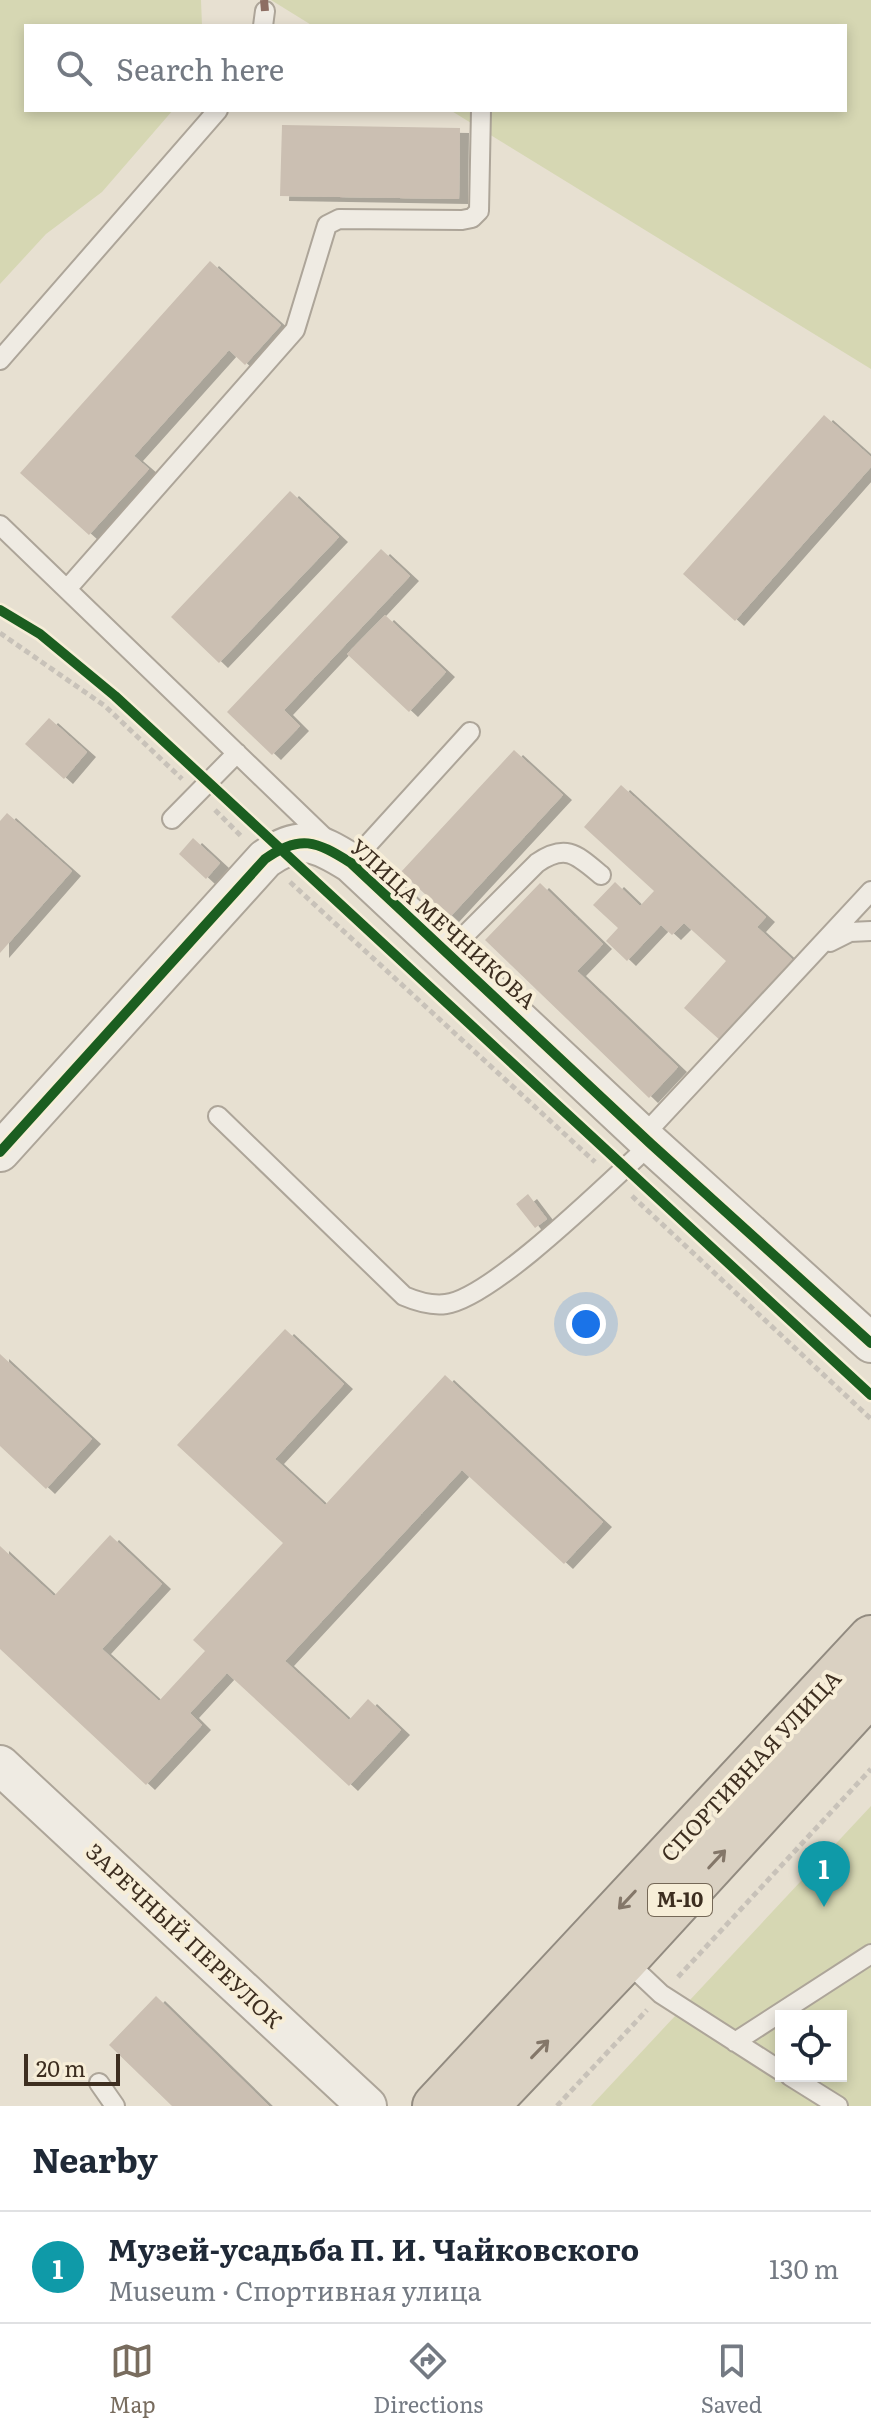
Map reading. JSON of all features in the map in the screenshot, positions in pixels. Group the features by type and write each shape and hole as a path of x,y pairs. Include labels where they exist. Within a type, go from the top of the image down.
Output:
{"highway":[{"name":"СПОРТИВНАЯ УЛИЦА","path":"435,2106 871,1638"},
{"name":"СПОРТИВНАЯ УЛИЦА","path":"486,2106 871,1692"}],"street":[{"name":"УЛИЦА МЕЧНИКОВА","path":"0,1152 265,859 283,846 304,842 326,847 351,863 647,1140 871,1343"},
{"name":"ЗАРЕЧНЫЙ ПЕРЕУЛОК","path":"0,1765 367,2106"}],"lane":[{"path":"0,360 216,112"},
{"path":"67,589 295,330 327,225 339,219 462,220 472,218 479,211 481,112"},
{"path":"0,525 351,863 470,732"},
{"path":"172,819 237,753"},
{"path":"447,953 537,863 551,853 564,852 578,856 601,875"},
{"path":"218,1116 404,1296 424,1304 448,1304 475,1293 515,1264 614,1179 871,891"},
{"path":"817,949 850,932 871,931"},
{"path":"735,2042 871,1954"},
{"path":"625,1960 661,1994 775,2067"},
{"path":"800,2082 838,2106"},
{"path":"99,2083 115,2106"}],"path":[{"path":"0,633 105,706 265,859 871,1419"},
{"path":"557,2106 871,1769"}],"green space":[{"path":"0,0 201,0 202,24 24,24 24,112 171,112 102,192 46,234 0,284"},
{"path":"271,0 871,0 871,369 453,112 847,112 847,24 310,24"},
{"path":"871,1806 871,2106 591,2106"}],"building":[{"path":"282,125 460,128 459,199 280,196"},
{"path":"210,261 281,325 245,365 229,350 134,456 149,469 89,535 20,473"},
{"path":"824,415 871,457 871,467 735,621 683,574"},
{"path":"290,491 339,537 219,663 171,617"},
{"path":"381,549 410,576 284,710 300,726 272,755 227,712"},
{"path":"385,615 446,672 409,712 347,654"},
{"path":"49,718 87,752 64,779 25,744"},
{"path":"514,750 563,795 450,917 401,872"},
{"path":"621,785 766,917 757,927 793,960 721,1041 684,1008 726,961 684,923 672,935 661,925 627,961 606,941 618,928 593,905 615,882 640,906 654,891 584,827"},
{"path":"7,813 72,871 0,953 0,821"},
{"path":"193,838 220,863 206,879 179,854"},
{"path":"540,883 603,944 577,971 678,1067 649,1098 485,940"},
{"path":"528,1194 547,1219 535,1228 516,1204"},
{"path":"285,1329 344,1384 275,1459 325,1505 445,1375 603,1522 564,1564 462,1470 285,1661 349,1720 368,1699 401,1730 349,1786 227,1673 190,1713 202,1725 146,1785 0,1649 0,1546 54,1596 110,1535 162,1584 102,1649 159,1701 205,1651 193,1640 283,1543 177,1445"},
{"path":"0,1354 92,1439 46,1489 0,1446"},
{"path":"156,1996 269,2106 172,2106 109,2045"}],"marked path":[{"path":"264,0 265,11"}],"cycle path":[{"path":"0,610 40,634 115,696 871,1395"},
{"path":"0,1152 265,859 298,843 318,845 351,863 651,1144 871,1343"}],"place":[{"name":"Музей-усадьба П. И. Чайковского","path":"824,1907"}]}
